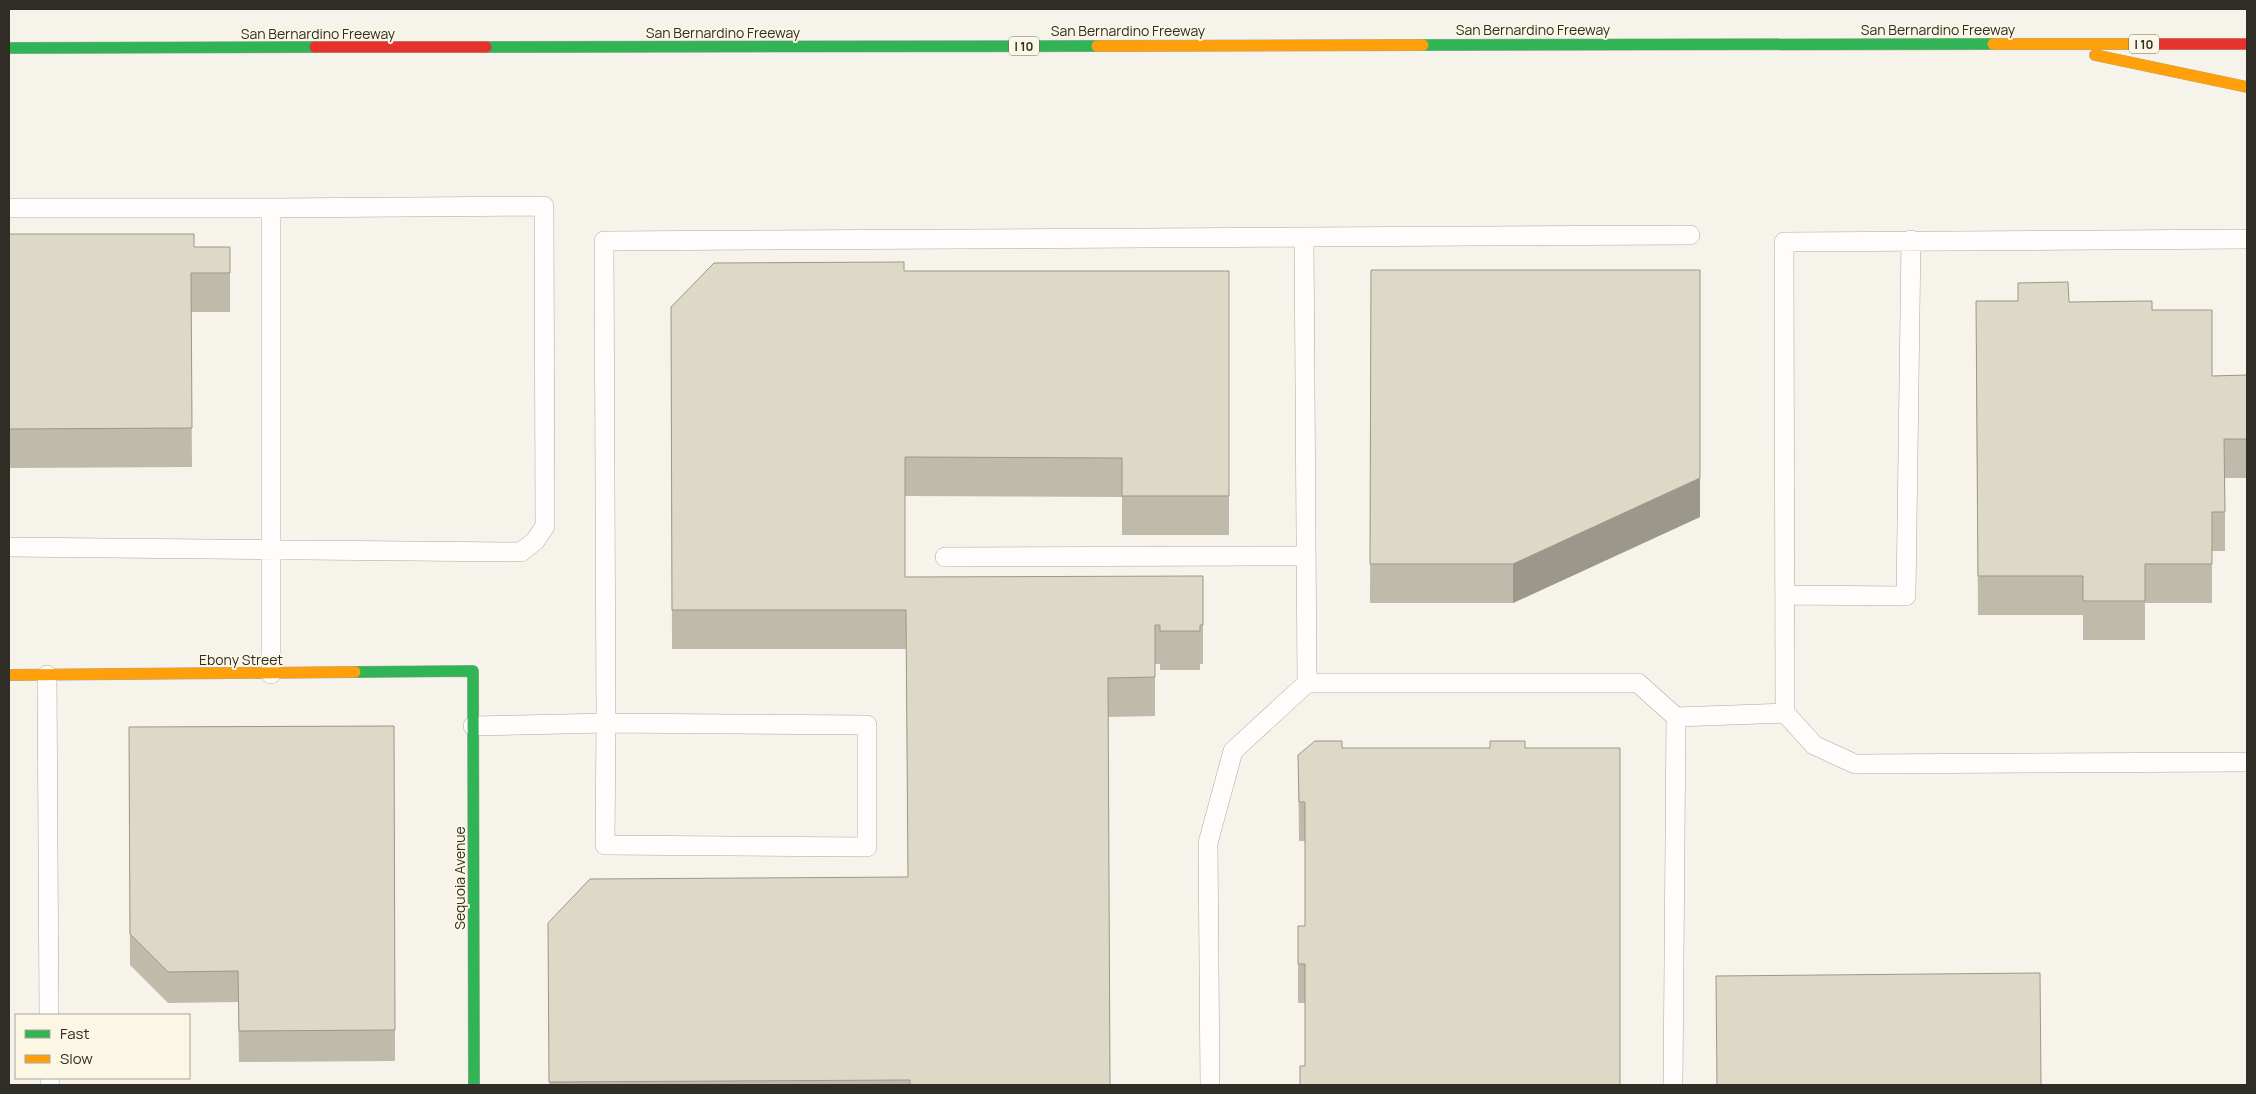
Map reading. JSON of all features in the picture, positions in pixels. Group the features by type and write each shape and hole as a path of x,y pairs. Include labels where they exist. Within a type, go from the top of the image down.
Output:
{"main road":[{"path":"2040,44 2247,87"},
{"name":"San Bernardino Freeway","path":"9,48 2247,44"},
{"name":"Ebony Street","path":"9,675 473,672"},
{"name":"Sequoia Avenue","path":"473,672 474,1085"}],"lane":[{"path":"9,208 544,206 545,516 545,526 535,541 521,552 271,548 9,547"},
{"path":"271,208 271,674"},
{"path":"473,726 606,724 867,725 867,847 606,846 606,724 604,241 1690,235"},
{"path":"1304,238 1307,683"},
{"path":"2247,239 1784,242 1785,713 1814,745 1854,764 2247,762"},
{"path":"1786,595 1906,596 1910,240"},
{"path":"945,557 1305,556"},
{"path":"47,675 49,1014"},
{"path":"1210,1085 1208,843 1233,751 1307,683 1638,683 1676,716 1785,713"},
{"path":"1673,1085 1676,716"}],"building":[{"path":"9,234 194,234 194,247 230,247 230,273 191,273 192,428 9,429"},
{"path":"904,262 904,271 1229,271 1229,496 1122,496 1122,458 905,457 905,577 1203,576 1203,625 1200,625 1200,631 1160,631 1160,625 1155,625 1155,677 1108,678 1110,1085 910,1085 910,1080 549,1082 548,923 590,879 908,877 906,610 672,610 671,307 714,263"},
{"path":"1371,270 1700,270 1700,478 1513,564 1370,564"},
{"path":"2068,282 2069,302 2152,301 2152,310 2212,310 2212,376 2247,375 2247,439 2224,439 2225,512 2212,512 2212,564 2145,564 2145,601 2083,601 2083,576 1978,576 1976,301 2018,301 2018,283"},
{"path":"394,726 395,1030 239,1031 238,971 168,972 130,934 129,727"},
{"path":"1315,741 1342,741 1342,748 1490,748 1490,741 1525,741 1525,748 1620,748 1620,1085 1300,1085 1300,1066 1305,1066 1305,964 1298,964 1298,926 1305,926 1305,802 1299,802 1298,755"},
{"path":"2040,973 2041,1085 1717,1085 1716,976"}],"traffic: fast":[{"path":"1423,45 1993,44"},
{"path":"486,47 1097,46"},
{"path":"9,48 315,47"},
{"path":"355,672 473,671 474,1085"}],"traffic: slow":[{"path":"1993,44 2160,44"},
{"path":"1097,46 1423,45"},
{"path":"2095,55 2247,87"},
{"path":"9,675 355,672"}],"traffic: jam":[{"path":"2160,44 2247,44"},
{"path":"315,47 486,47"}]}
